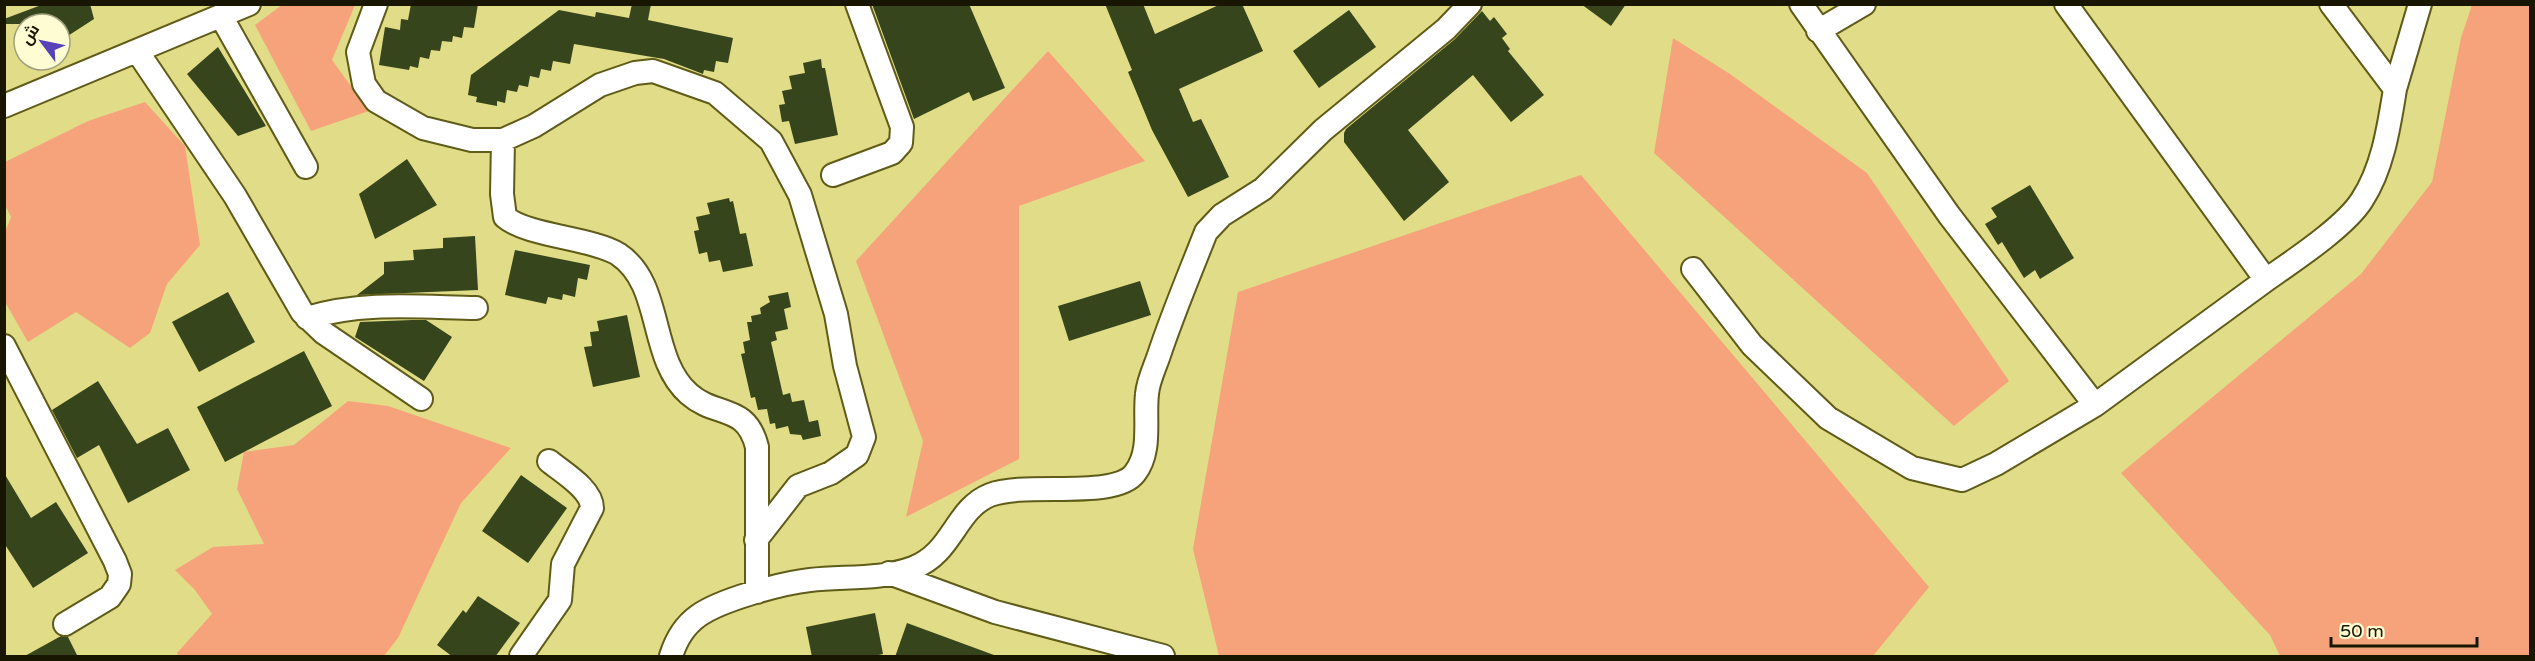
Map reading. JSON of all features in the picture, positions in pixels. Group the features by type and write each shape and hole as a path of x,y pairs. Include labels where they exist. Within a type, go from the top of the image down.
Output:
{"street":[{"path":"4,106 249,4"},
{"path":"376,4 358,52 364,84 376,101 423,128 472,140 503,140 534,126 600,85 635,73 653,71 716,93 771,141 800,195 836,314 845,366 864,437 858,456 831,473 798,486 756,540"},
{"path":"833,176 892,153 901,143 902,127 857,4"},
{"path":"671,657 684,629 699,615 757,592 811,580 867,577 926,562 944,546 968,510 990,495 1037,488 1098,488 1128,481 1136,473 1144,453 1147,392 1206,232 1222,215 1263,189 1323,130 1446,29 1470,4"},
{"path":"1801,4 1949,215 2095,405"},
{"path":"1818,31 1864,4"},
{"path":"2066,4 2266,280"},
{"path":"2331,4 2395,89"},
{"path":"1693,269 1752,345 1828,418 1912,468 1962,480 1996,464 2095,405 2323,239 2362,201 2386,144 2395,89 2420,4"},
{"path":"221,16 306,166"},
{"path":"137,51 235,196 272,264 307,318 380,374 421,399"},
{"path":"503,140 502,194 505,217 617,254 639,273 673,373 689,394 711,407 739,416 753,430 757,447 757,592"},
{"path":"307,318 335,309 476,308"},
{"path":"4,346 96,522 120,574 116,591 110,597 65,624"},
{"path":"521,657 560,600 566,557 592,508 592,503 580,487 549,461"},
{"path":"889,573 995,612 1162,657"}],"shaded area":[{"path":"282,5 355,5 332,60 369,111 311,131 255,25"},
{"path":"2472,5 2530,5 2530,656 2280,656 2270,635 2121,473 2361,274 2432,182 2461,38"},
{"path":"1673,38 1730,74 1867,173 2009,381 1954,426 1654,153"},
{"path":"1048,51 1145,161 1019,206 1019,459 906,517 923,441 856,261"},
{"path":"145,102 185,146 200,245 167,284 150,333 130,348 76,312 28,342 5,302 5,232 11,217 5,205 5,162 88,121"},
{"path":"1581,175 1929,587 1873,656 1219,656 1193,549 1238,292"},
{"path":"348,401 388,406 511,448 461,503 398,638 384,656 179,656 177,653 212,614 195,590 175,570 213,547 264,544 237,489 244,452 294,445"}],"building":[{"path":"44,4 90,4 94,19 72,33 72,12 23,12"},
{"path":"411,4 478,4 474,28 464,27 462,38 453,36 452,42 442,41 440,51 431,50 429,59 420,57 418,68 410,66 409,70 379,65 385,27 400,30 401,19 408,20"},
{"path":"632,4 651,4 648,20 733,38 728,63 716,61 714,72 704,70 703,74 664,59 574,44 570,64 553,61 551,71 541,69 539,78 530,76 528,87 519,85 517,92 507,90 505,103 497,101 497,106 476,102 477,97 468,95 471,75 559,10 595,17 596,12 629,18"},
{"path":"872,4 969,4 1005,88 973,101 969,92 914,119"},
{"path":"1105,4 1143,4 1155,34 1221,4 1242,4 1263,51 1179,89 1193,122 1201,119 1229,177 1188,197 1152,130 1128,72 1132,70"},
{"path":"1581,4 1626,4 1611,26"},
{"path":"1349,10 1376,47 1319,88 1293,51"},
{"path":"1482,11 1490,21 1494,17 1507,34 1502,38 1510,49 1508,51 1544,95 1511,122 1473,75 1408,130 1449,182 1404,221 1344,142 1344,133 1455,39"},
{"path":"12,16 12,24 4,24 4,19"},
{"path":"218,47 266,126 238,136 187,74"},
{"path":"821,59 822,68 825,68 838,135 795,144 789,121 782,122 779,105 785,104 782,91 792,89 789,76 805,73 803,63"},
{"path":"407,159 437,205 375,239 359,194"},
{"path":"2030,185 2074,258 2040,279 2035,270 2024,278 2002,242 1998,245 1985,224 1997,217 1991,208"},
{"path":"729,198 730,202 733,201 740,234 746,233 753,266 723,272 720,260 709,262 707,252 699,254 694,231 699,230 696,217 710,214 707,203"},
{"path":"475,236 478,290 357,295 384,274 384,262 414,260 413,250 443,248 443,238"},
{"path":"515,250 590,265 587,280 578,278 575,297 563,294 562,300 548,297 546,304 505,295"},
{"path":"1140,281 1151,315 1069,341 1058,306"},
{"path":"228,292 255,342 199,372 172,322"},
{"path":"788,292 791,307 784,309 788,329 775,332 777,340 771,342 783,395 790,393 792,402 804,400 809,422 818,420 821,436 803,440 801,435 790,434 788,426 776,429 775,423 770,424 767,409 758,410 755,397 751,398 741,354 745,353 743,342 750,340 747,322 752,322 751,316 761,314 760,308 770,302 768,296"},
{"path":"627,315 640,377 593,387 584,347 592,346 590,332 599,331 597,321"},
{"path":"426,320 452,337 424,381 355,337 360,322"},
{"path":"304,351 332,406 225,462 197,407"},
{"path":"98,381 137,444 168,428 190,470 128,503 99,445 77,458 52,410"},
{"path":"4,473 31,518 56,502 88,553 33,588 4,543"},
{"path":"521,475 567,508 528,563 482,531"},
{"path":"478,596 520,623 495,657 453,657 437,645 463,610 466,613"},
{"path":"875,613 883,654 870,657 812,657 806,627"},
{"path":"907,623 994,655 994,657 895,657"},
{"path":"61,636 68,637 78,657 23,657"}]}
